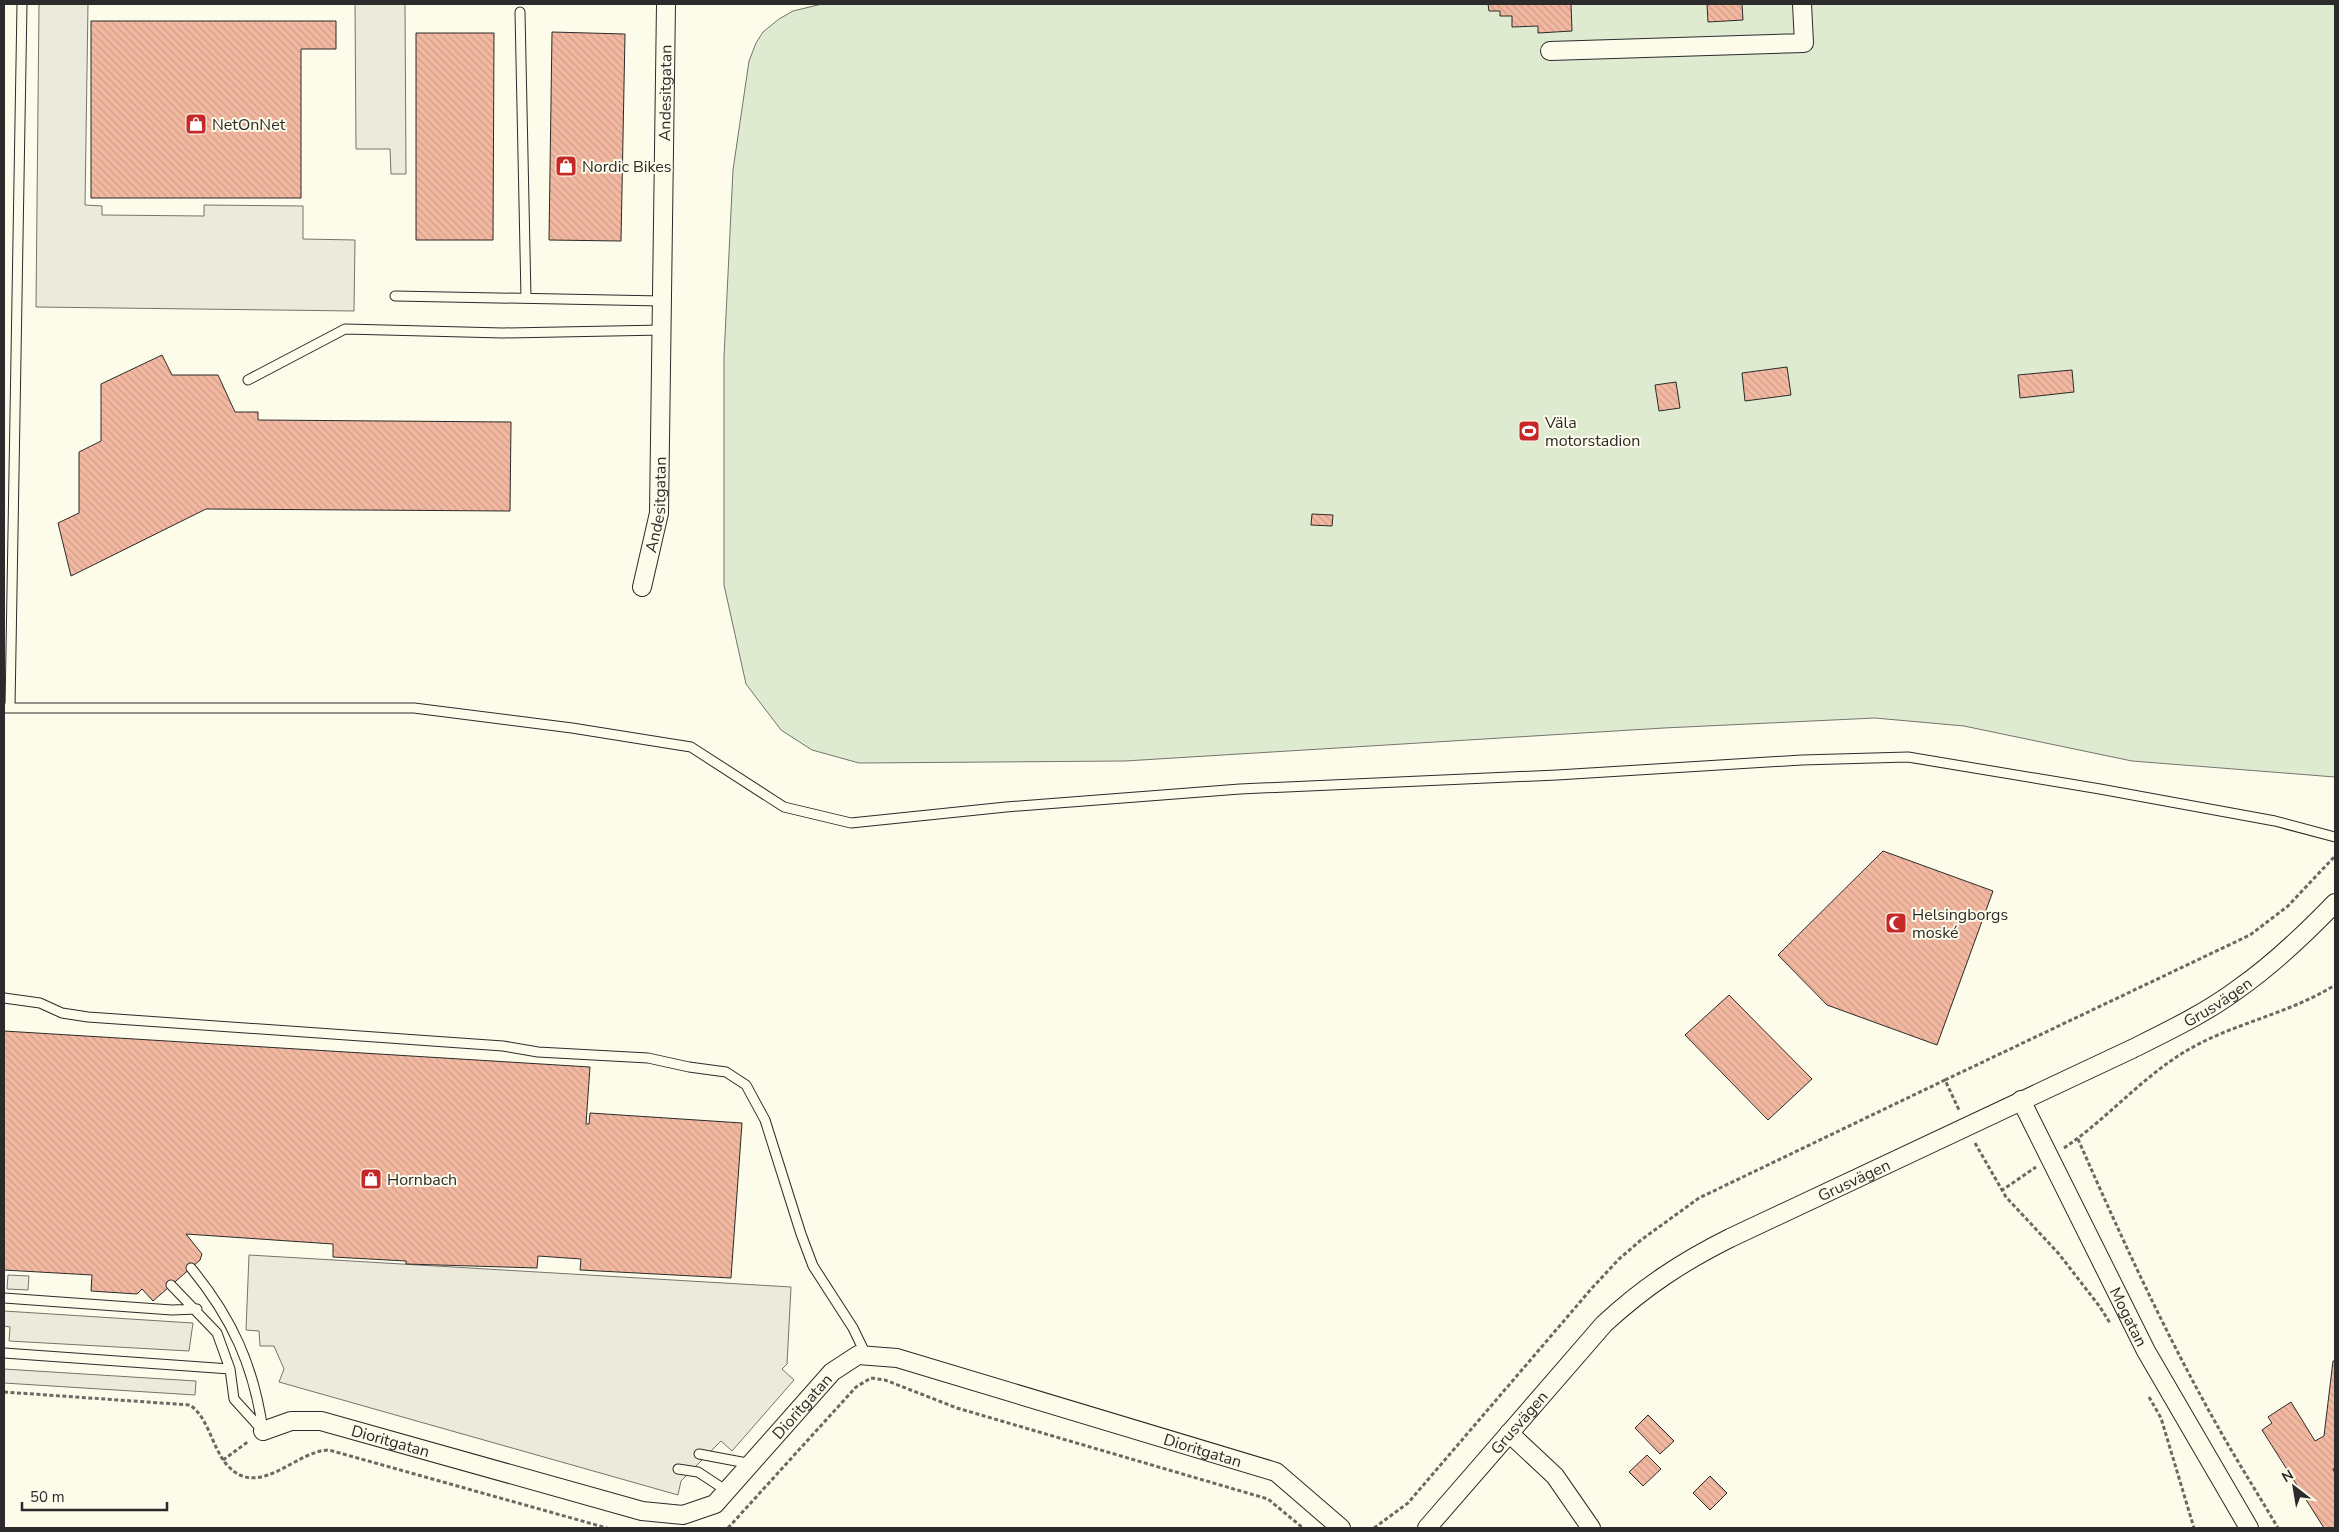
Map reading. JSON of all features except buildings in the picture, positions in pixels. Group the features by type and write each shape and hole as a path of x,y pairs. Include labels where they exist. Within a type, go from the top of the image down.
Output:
{"street":[{"name":"Andesitgatan","path":"642,587 659,513 666,4"},
{"path":"1550,51 1804,43 1802,4"},
{"name":"Grusvägen","path":"1427,1528 1604,1324 1630,1300 1660,1277 1690,1258 1730,1238 2140,1045 2192,1018 2237,990 2278,958 2335,903"},
{"name":"Mogatan","path":"2021,1100 2146,1350 2249,1528"},
{"name":"Dioritgatan","path":"263,1431 291,1421 321,1421 642,1511 683,1515 715,1504 832,1372 858,1355 897,1358 1276,1472 1341,1528"},
{"path":"1509,1433 1555,1476 1591,1528"}],"lane":[{"path":"22,4 7,708 414,708 562,727 691,747 784,807 851,823 1006,807 1240,789 1557,775 1802,760 1908,757 2275,821 2335,837"},
{"path":"520,12 526,298"},
{"path":"395,296 662,301"},
{"path":"248,380 345,329 504,333 663,330"},
{"path":"4,998 40,1003 62,1013 88,1017 503,1046 538,1052 648,1058 688,1067 726,1072 746,1085 765,1120 813,1266 854,1328 867,1356"},
{"path":"191,1268 211,1292 240,1341 258,1398 263,1431"},
{"path":"171,1285 217,1333 230,1369 234,1399 263,1431"},
{"path":"4,1298 172,1310 196,1309"},
{"path":"4,1353 230,1369"},
{"path":"700,1454 752,1464"},
{"path":"678,1469 698,1472 727,1491"}],"path":[{"path":"1374,1528 1408,1502 1619,1259 1641,1240 1693,1202 1734,1179 2250,935 2288,906 2335,856"},
{"path":"2001,1190 2078,1139 2151,1075 2186,1050 2226,1030 2290,1008 2335,985"},
{"path":"1945,1080 2001,1190 2021,1216 2059,1254 2080,1280 2112,1328"},
{"path":"2078,1139 2106,1203 2217,1426 2278,1528"},
{"path":"728,1528 856,1387 871,1378 885,1380 957,1408 1259,1496 1275,1504 1303,1528"},
{"path":"4,1392 190,1406 200,1415 223,1460 234,1472 248,1477 260,1477 271,1474 312,1454 329,1450 607,1528"},
{"path":"2147,1393 2161,1418 2194,1528"},
{"path":"223,1460 263,1431"}],"green space":[{"name":"Väla motorstadion","path":"822,4 2335,4 2335,777 2132,761 1964,726 1875,718 1664,728 1125,761 859,763 812,750 781,730 746,684 724,585 724,357 733,170 749,61 756,43 763,32 779,19 793,11"}],"shaded area":[{"path":"39,4 88,4 85,205 102,206 102,215 204,216 204,205 303,206 303,239 355,240 354,311 36,307"},
{"path":"355,4 405,4 406,174 391,174 390,149 356,149"},
{"path":"249,1255 791,1287 787,1364 782,1369 794,1380 732,1451 721,1441 681,1481 678,1495 279,1382 284,1369 274,1346 260,1346 259,1331 246,1330"},
{"path":"8,1275 29,1276 28,1290 7,1289"},
{"path":"4,1311 193,1323 189,1351 9,1341 10,1327 4,1326"},
{"path":"4,1369 196,1381 195,1395 4,1383"}],"place":[{"name":"NetOnNet","path":"196,124"},
{"name":"Nordic Bikes","path":"566,166"},
{"name":"Väla motorstadion","path":"1529,431"},
{"name":"Helsingborgs moské","path":"1896,923"},
{"name":"Hornbach","path":"371,1179"}]}
